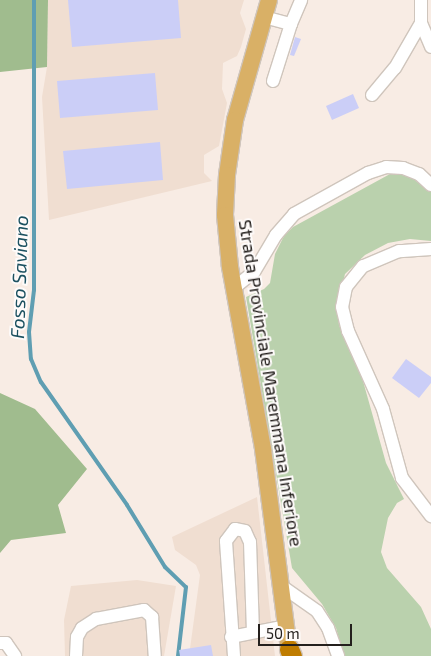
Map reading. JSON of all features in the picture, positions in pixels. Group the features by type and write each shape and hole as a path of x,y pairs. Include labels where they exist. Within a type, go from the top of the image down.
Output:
{"main road":[{"name":"Strada Provinciale Maremmana Inferiore","path":"269,0 237,112 228,168 225,215 234,288 262,449 290,654"}],"street":[{"path":"273,81 291,24 301,0"},
{"path":"421,0 421,23 431,47"},
{"path":"264,17 291,24"},
{"path":"372,95 394,68 421,23"},
{"path":"234,288 254,272 276,235 294,214 368,173 386,167 403,168 419,174 431,185"},
{"path":"431,249 390,254 363,266 346,287 342,307 348,331 382,409 402,478 431,516"},
{"path":"234,656 231,637 226,541 235,529 245,531 250,542 253,632"},
{"path":"280,585 316,611 328,628 338,656"},
{"path":"76,656 77,637 82,628 96,619 144,610 152,617 154,656"},
{"path":"231,637 286,626"},
{"path":"0,643 6,643 15,656"}],"shaded area":[{"path":"48,0 244,0 240,13 246,29 241,47 237,56 223,63 222,89 227,103 219,146 204,155 204,173 212,181 49,220 42,97 47,67"},
{"path":"257,497 275,656 189,656 200,575 196,565 175,550 172,537"},
{"path":"137,580 176,586 164,656 65,656 64,620 71,586"}],"green space":[{"path":"0,0 48,0 47,67 0,72"},
{"path":"390,174 408,175 431,192 431,241 410,239 388,243 365,255 345,274 337,308 339,325 363,381 386,463 404,499 397,503 388,518 381,552 387,568 421,607 431,629 431,656 344,656 336,628 322,604 292,568 246,297 264,289 270,283 275,254 284,236 293,227"},
{"path":"0,393 35,409 87,469 58,505 66,533 11,540 0,553"}],"building":[{"path":"68,0 178,0 181,38 72,47"},
{"path":"295,37 301,39 294,56 290,55"},
{"path":"155,73 158,110 60,118 57,81"},
{"path":"353,94 359,108 332,120 326,106"},
{"path":"160,142 163,180 67,189 63,151"},
{"path":"406,359 431,377 431,383 419,398 392,378"},
{"path":"211,645 213,656 180,656 179,650"}],"waterway":[{"name":"Fosso Saviano","path":"34,0 34,290 29,332 31,359 41,382 127,505 165,567 186,587 178,656"}]}
